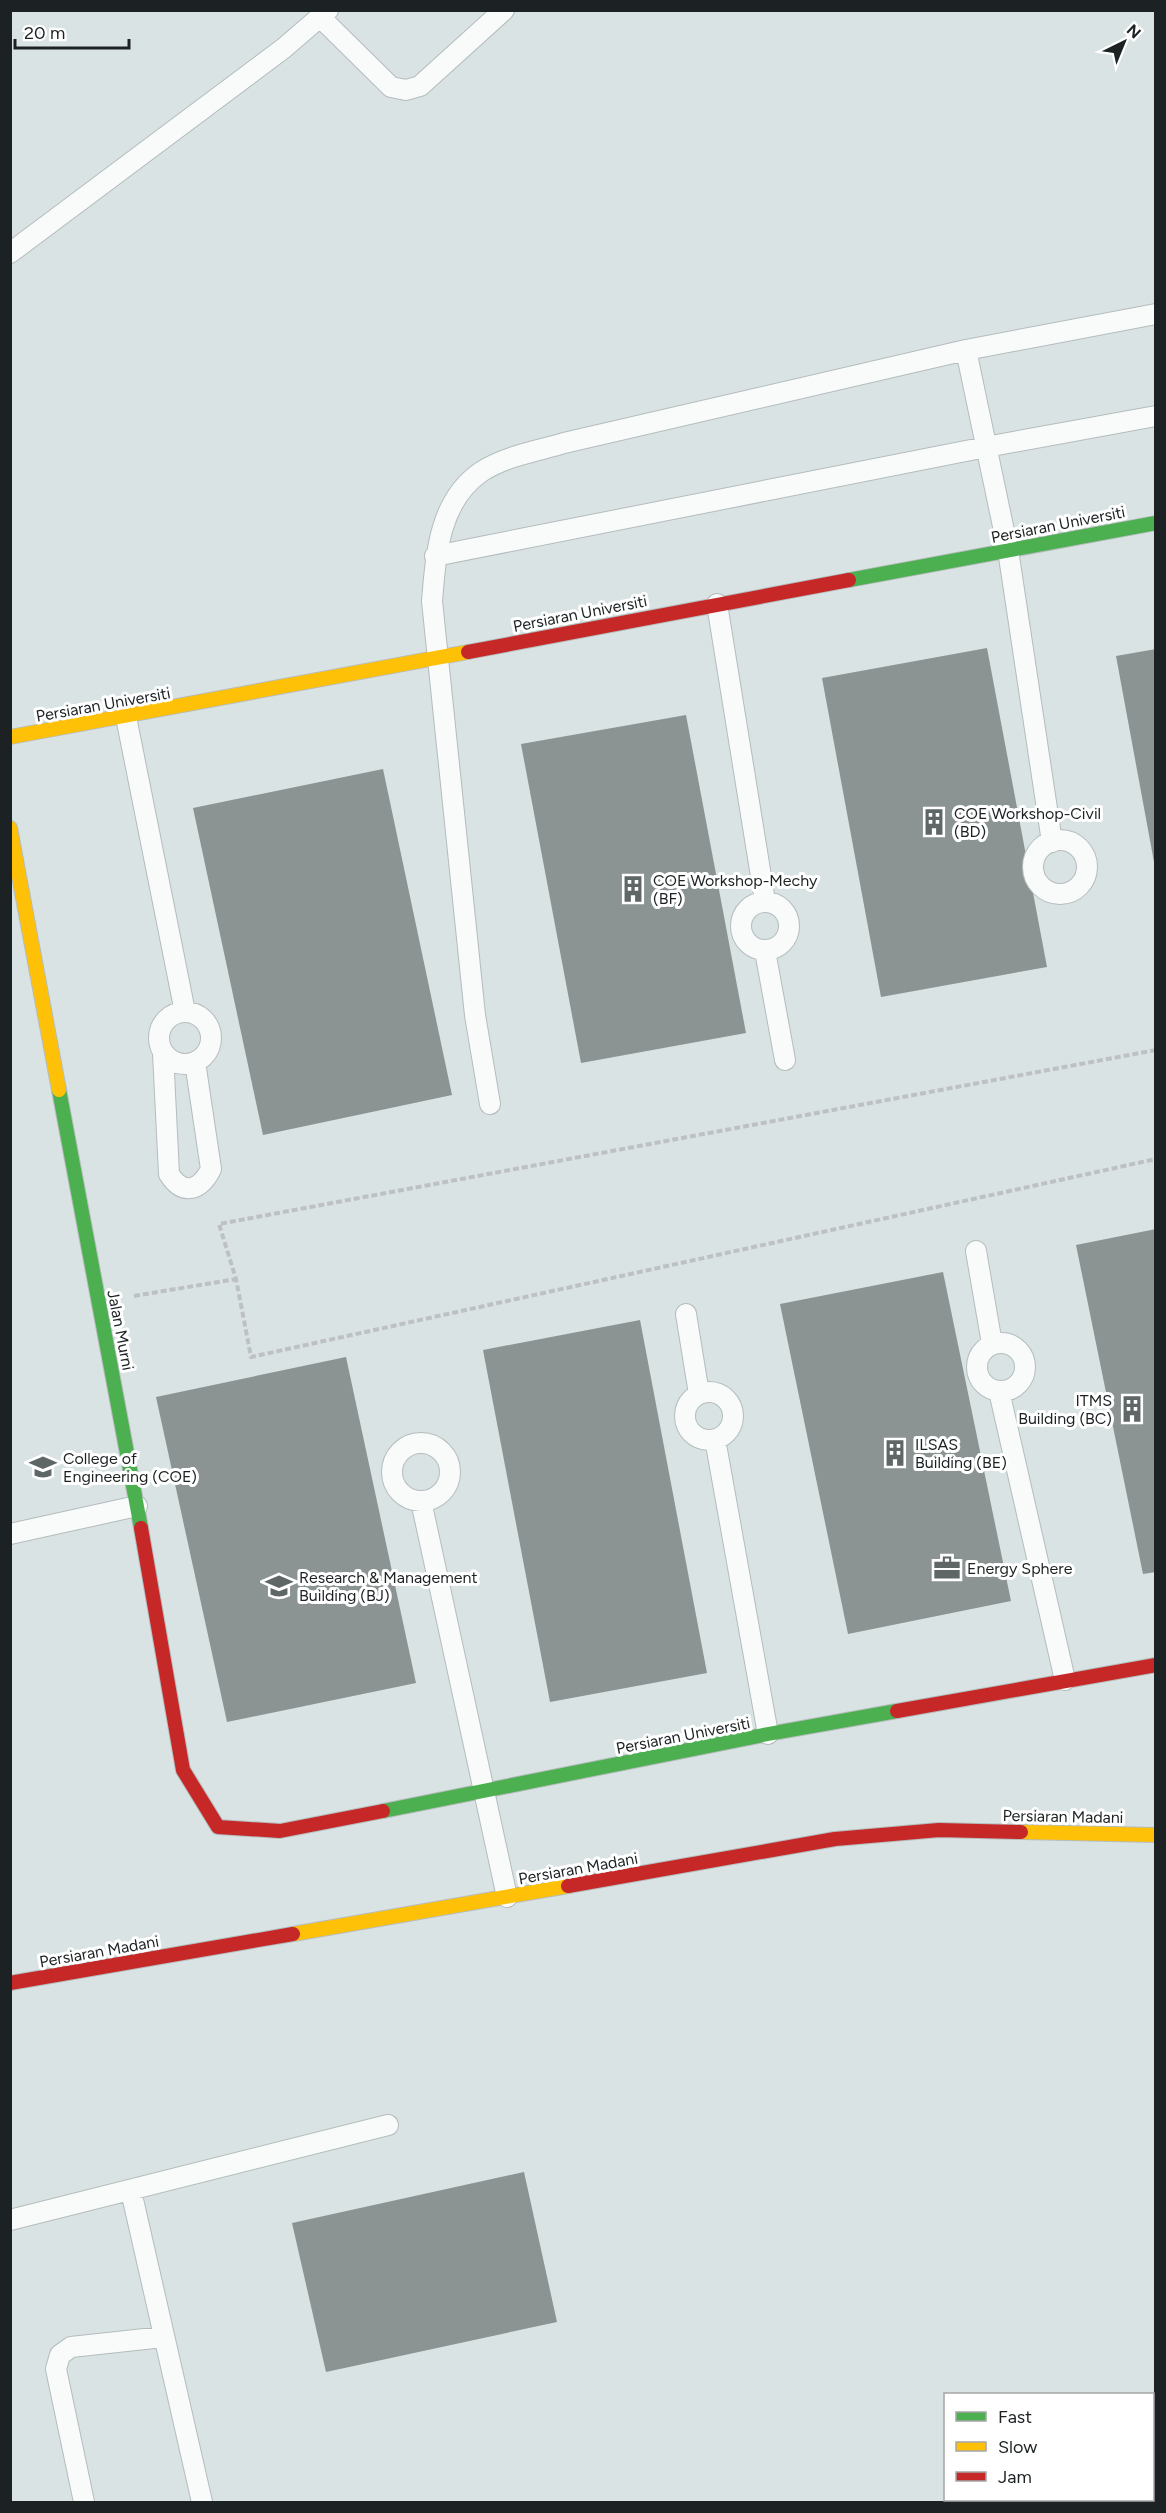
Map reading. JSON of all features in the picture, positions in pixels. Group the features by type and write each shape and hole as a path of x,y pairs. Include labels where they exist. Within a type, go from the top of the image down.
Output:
{"street":[{"name":"Persiaran Universiti","path":"10,737 1155,523"},
{"name":"Jalan Murni","path":"11,830 137,1506 183,1770 218,1827"},
{"name":"Persiaran Universiti","path":"218,1827 280,1831 768,1734 1155,1665"},
{"name":"Persiaran Madani","path":"10,1983 835,1839 939,1830 1155,1835"}],"lane":[{"path":"10,253 284,48 324,14 391,87 406,90 420,86 504,10"},
{"path":"490,1104 475,1015 432,601 435,556 442,525 459,493 482,472 513,458 564,443 966,350 1155,314"},
{"path":"966,350 1008,550 1052,842"},
{"path":"435,556 986,447 1155,416"},
{"path":"717,604 765,901"},
{"path":"126,717 185,1012"},
{"path":"765,901 776,904 784,911 789,921 789,932 784,942 776,949 765,951 745,942 741,931 741,921 746,910 754,904 765,901"},
{"path":"765,951 785,1060"},
{"path":"163,1053 178,1062 195,1062 205,1055 210,1044 210,1033 206,1022 196,1014 174,1013 164,1021 159,1031 159,1042 163,1053 169,1174 176,1185 187,1189 199,1186 211,1169 195,1062"},
{"path":"976,1251 992,1344"},
{"path":"686,1314 699,1394"},
{"path":"1003,1342 1014,1346 1022,1353 1026,1364 1024,1374 1019,1384 1010,1390 999,1391 988,1388 981,1380 977,1370 978,1359 983,1350 992,1344 1003,1342"},
{"path":"999,1391 1065,1680"},
{"path":"709,1392 718,1394 732,1408 733,1418 730,1427 724,1435 715,1440 703,1439 693,1434 686,1424 685,1412 689,1401 699,1394 709,1392"},
{"path":"715,1440 768,1734"},
{"path":"421,1501 507,1897"},
{"path":"10,1534 137,1506"},
{"path":"10,2220 388,2124"},
{"path":"131,2191 202,2502"},
{"path":"84,2502 56,2369 60,2355 71,2347 163,2337"}],"path":[{"path":"1155,1050 219,1224 236,1279 251,1357 1155,1159"},
{"path":"99,1302 236,1279"}],"building":[{"name":"COE Workshop-Civil (BD)","path":"987,648 1047,967 881,997 822,678"},
{"path":"1156,649 1156,862 1154,862 1116,656"},
{"name":"COE Workshop-Mechy (BF)","path":"686,715 746,1033 581,1063 521,744"},
{"path":"383,769 452,1095 263,1135 193,808"},
{"name":"ITMS Building (BC)","path":"1156,1229 1156,1572 1143,1574 1076,1245"},
{"name":"ILSAS Building (BE)","path":"943,1272 1011,1601 848,1634 780,1304"},
{"path":"640,1320 707,1673 550,1702 483,1350"},
{"path":"346,1357 416,1683 227,1722 156,1397"},
{"path":"524,2172 557,2322 326,2372 292,2223"}],"traffic: fast":[{"path":"849,580 1156,523"},
{"path":"59,1090 141,1528"},
{"path":"383,1811 768,1734 897,1711"}],"traffic: slow":[{"path":"10,737 468,652"},
{"path":"10,828 59,1090"},
{"path":"1021,1832 1156,1835"},
{"path":"293,1934 568,1886"}],"traffic: jam":[{"path":"468,652 849,580"},
{"path":"141,1528 183,1770 218,1827 280,1831 383,1811"},
{"path":"897,1711 1156,1665"},
{"path":"568,1886 835,1839 939,1830 1021,1832"},
{"path":"10,1983 293,1934"}],"place":[{"name":"COE Workshop-Civil (BD)","path":"934,822"},
{"name":"COE Workshop-Mechy (BF)","path":"633,889"},
{"name":"ITMS Building (BC)","path":"1132,1409"},
{"name":"ILSAS Building (BE)","path":"895,1453"},
{"name":"College of Engineering (COE)","path":"43,1467"},
{"name":"Energy Sphere","path":"947,1568"},
{"name":"Research & Management Building (BJ)","path":"279,1586"}]}
